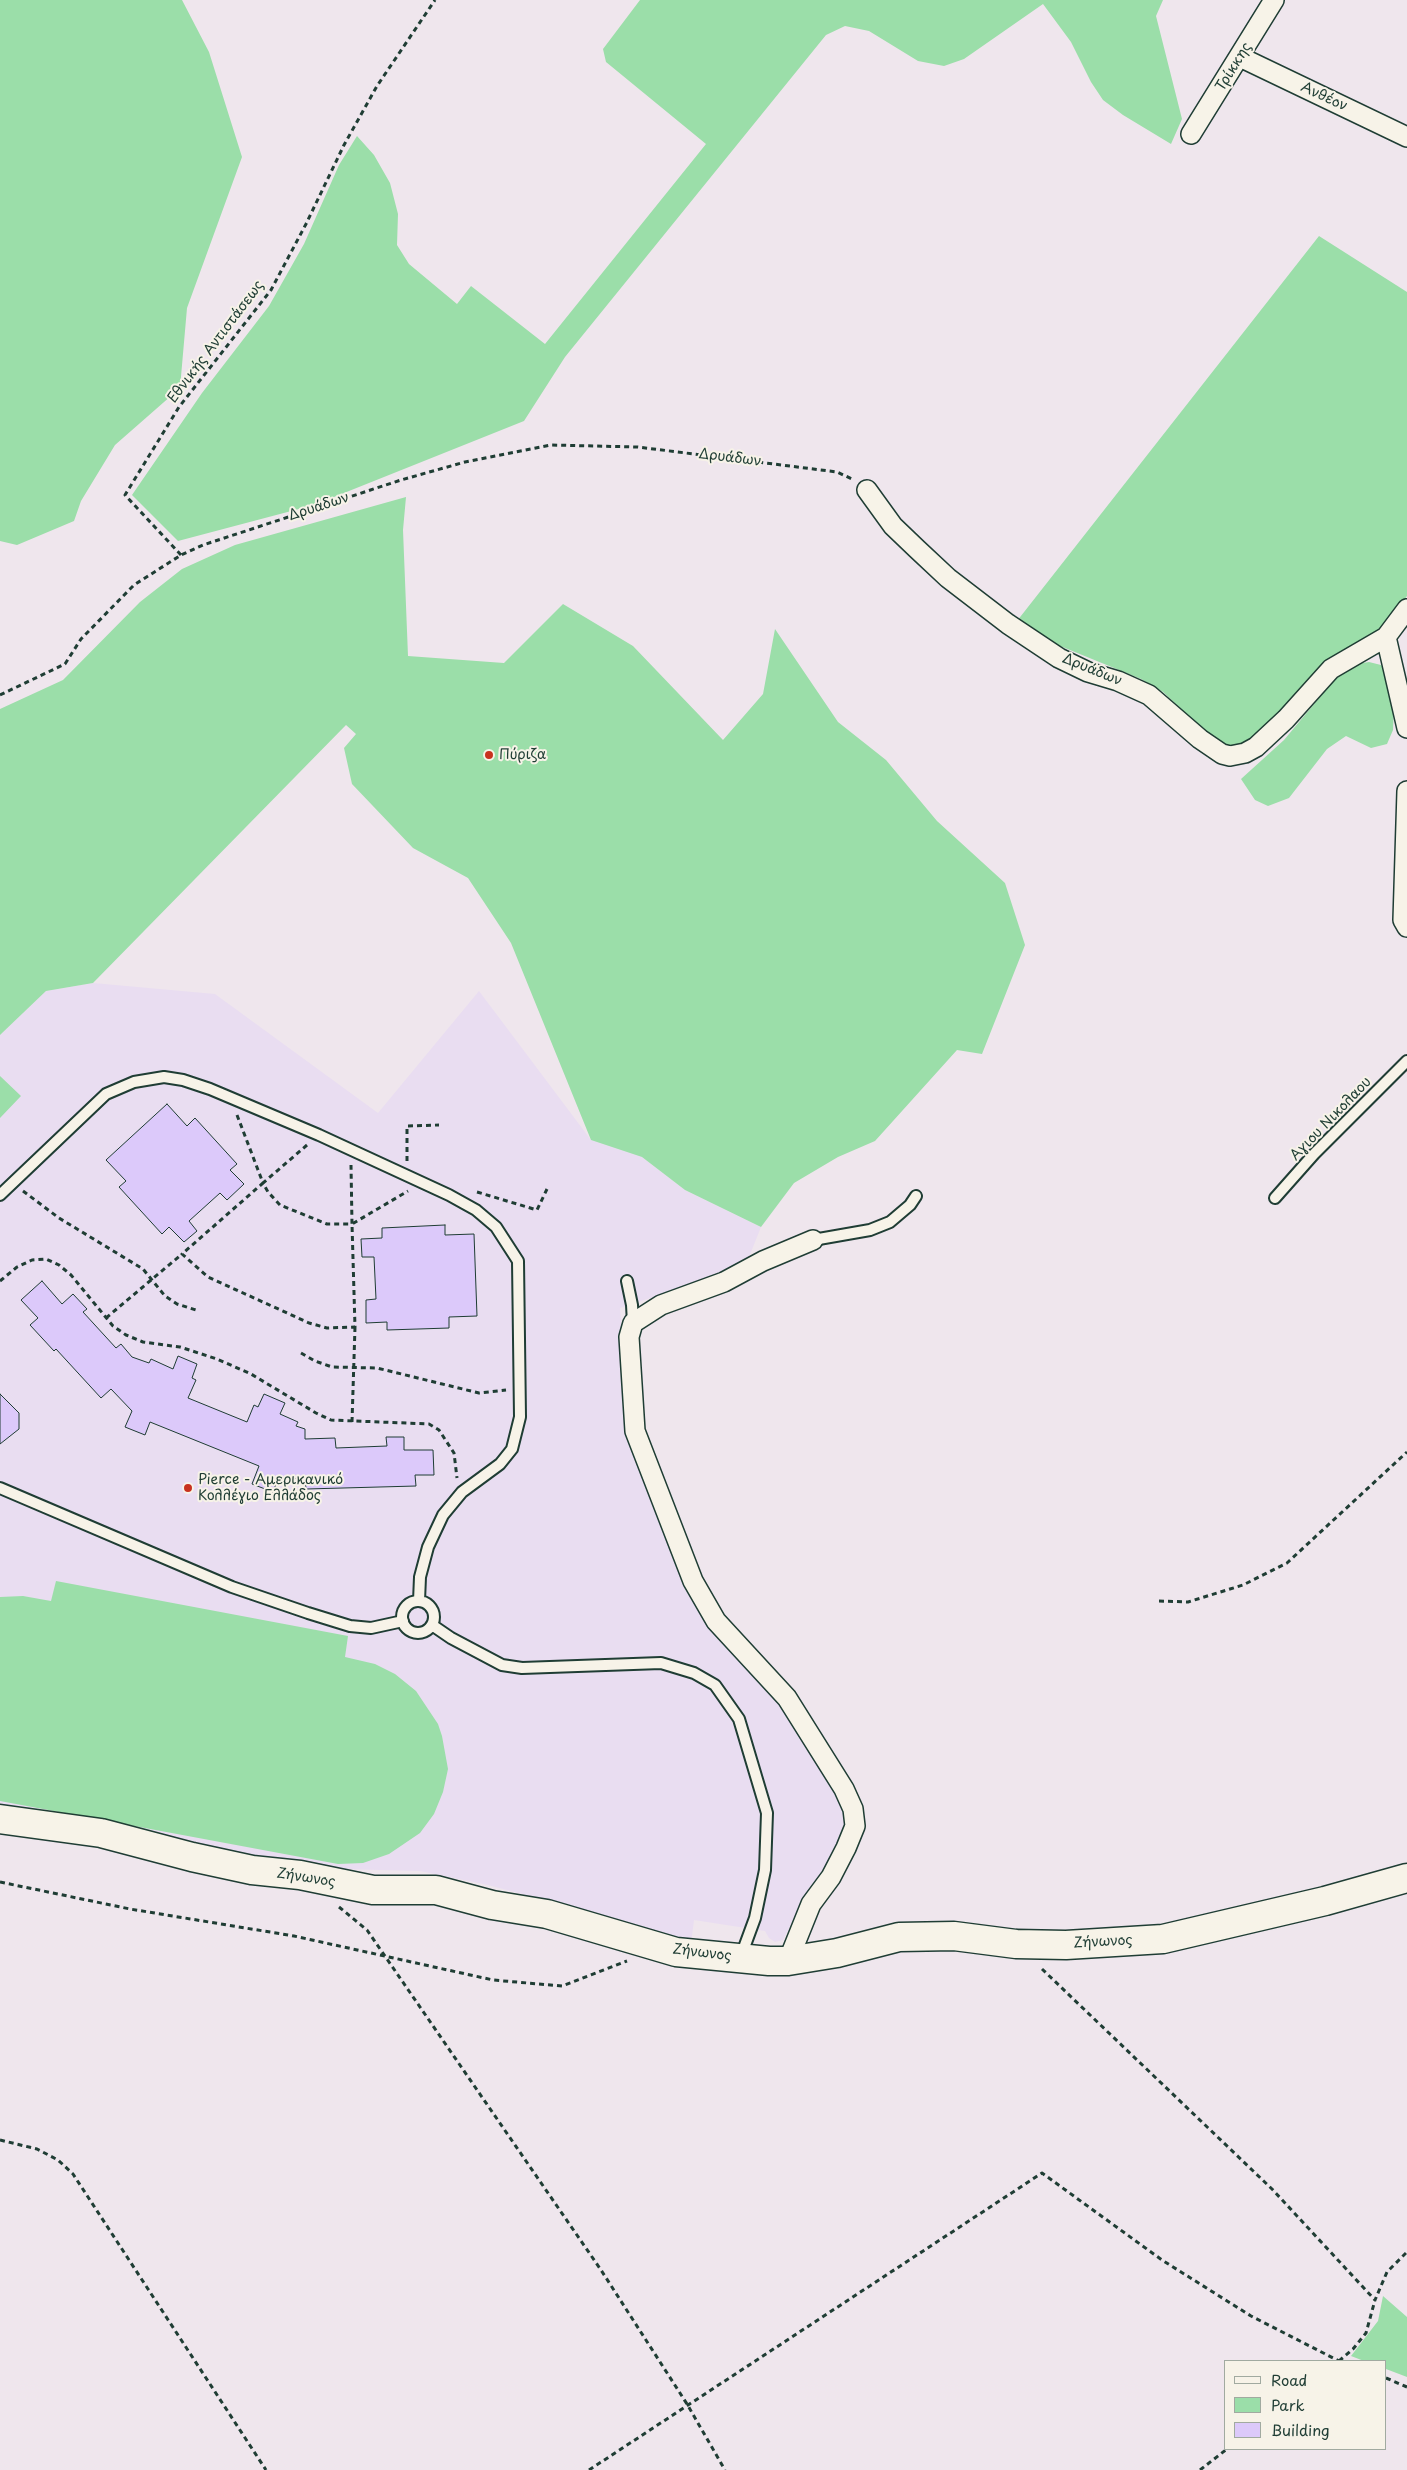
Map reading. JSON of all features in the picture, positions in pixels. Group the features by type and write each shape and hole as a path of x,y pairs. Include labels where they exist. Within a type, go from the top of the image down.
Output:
{"street":[{"name":"Τρίκκης","path":"1191,134 1240,58 1274,0"},
{"name":"Ανθέον","path":"1240,58 1407,137"},
{"name":"Δρυάδων","path":"867,490 893,526 917,549 948,578 1008,624 1059,658 1088,672 1118,681 1149,695 1200,739 1222,754 1230,756 1245,754 1256,747 1286,719 1331,670 1386,637"},
{"path":"1407,609 1386,637 1407,728"},
{"path":"1407,791 1403,911 1403,920 1407,927"},
{"path":"788,1961 811,1904 831,1877 846,1848 855,1826 853,1809 844,1789 788,1698 716,1622 693,1581 636,1431 630,1336 633,1323 661,1305 724,1282 763,1261 813,1240"},
{"name":"Ζήνωνος","path":"0,1819 101,1833 192,1858 252,1870 300,1875 373,1890 436,1890 492,1905 547,1914 676,1952 788,1961 837,1953 899,1937 954,1936 1016,1944 1066,1945 1163,1939 1315,1904 1407,1878"}],"lane":[{"name":"Αγιου Νικολαου","path":"1275,1198 1314,1154 1407,1061"},
{"path":"0,1195 106,1094 134,1082 164,1077 183,1080 230,1097 319,1135 423,1183 476,1210 496,1226 518,1260 520,1417 512,1449 500,1464 462,1492 443,1515 428,1547 420,1577 419,1601"},
{"path":"813,1240 870,1230 890,1222 910,1205 916,1196"},
{"path":"627,1281 632,1305 633,1323"},
{"path":"0,1488 232,1587 308,1613 350,1626 371,1628 402,1621"},
{"path":"419,1601 426,1603 434,1616 432,1625 427,1630 416,1633 406,1628 402,1621 404,1609 411,1602 419,1601"},
{"path":"432,1625 451,1638 502,1665 522,1668 661,1663 694,1673 715,1685 739,1719 767,1813 765,1870 755,1918 741,1957"}],"path":[{"name":"Εθνικής Αντιστάσεως","path":"181,555 125,495 179,407 271,290 306,224 328,174 377,86 435,0"},
{"name":"Δρυάδων","path":"0,695 65,664 81,639 134,585 181,555 203,545 401,480 465,462 551,444 638,447 829,471 852,479 867,490"},
{"path":"230,1097 263,1183 268,1192 280,1205 327,1224 352,1224 423,1183"},
{"path":"415,1164 407,1161 407,1126 439,1125"},
{"path":"106,1318 319,1135"},
{"path":"351,1150 355,1327 352,1422"},
{"path":"12,1183 59,1218 142,1269 165,1296 177,1304 199,1311"},
{"path":"469,1188 485,1196 537,1210 547,1189"},
{"path":"182,1254 208,1277 310,1323 327,1328 355,1327"},
{"path":"0,1281 17,1266 32,1260 46,1259 60,1265 71,1275 106,1318 126,1335 143,1342 180,1347 217,1359 251,1374 331,1420 429,1424 439,1430 454,1453 457,1478 453,1502"},
{"path":"301,1353 325,1366 377,1368 479,1392 521,1389"},
{"path":"1159,1602 1188,1602 1243,1585 1287,1563 1407,1452"},
{"path":"0,1882 130,1909 294,1936 493,1980 562,1986 625,1963 644,1942"},
{"path":"337,1906 367,1930 386,1957 601,2270 688,2404 725,2470"},
{"path":"1016,1944 1272,2189 1375,2300"},
{"path":"0,2140 37,2149 58,2160 73,2174 266,2470"},
{"path":"589,2470 1042,2173 1170,2265 1252,2316 1337,2360"},
{"path":"1340,2360 1353,2349 1366,2333 1375,2300 1387,2272 1407,2252"},
{"path":"1387,2378 1407,2387"},
{"path":"1200,2470 1227,2450"}],"shaded area":[{"path":"93,983 215,994 378,1113 479,991 591,1140 642,1157 685,1190 761,1227 749,1257 738,1264 714,1277 620,1308 629,1433 694,1598 777,1698 844,1809 845,1830 828,1866 810,1887 783,1940 775,1942 769,1938 765,1931 694,1920 691,1944 616,1919 488,1885 420,1871 339,1869 264,1863 0,1808 0,1035 46,991"}],"green space":[{"path":"0,0 182,0 209,52 242,157 187,308 180,388 115,445 81,501 74,521 17,545 0,541"},
{"path":"640,0 1163,0 1156,16 1182,119 1171,144 1123,115 1103,100 1091,82 1071,42 1043,4 964,59 944,66 918,61 869,31 845,26 826,35 565,357 524,421 314,505 178,541 132,495 202,393 269,306 304,244 339,165 357,136 374,155 390,183 398,214 397,245 409,264 457,304 471,286 545,344 706,144 606,62 603,49"},
{"path":"1319,236 1407,292 1407,596 1381,631 1254,740 1229,748 1216,742 1163,692 1141,679 1043,639 1017,621"},
{"path":"406,497 403,530 408,656 504,663 563,604 633,646 723,740 763,694 775,629 838,722 886,760 937,821 1005,883 1025,945 982,1054 957,1050 875,1141 838,1157 794,1183 761,1227 685,1190 642,1157 591,1140 511,943 468,878 413,848 352,784 344,748 356,734 346,725 93,983 46,991 0,1035 0,709 63,680 140,602 182,569 235,545"},
{"path":"1369,662 1381,665 1389,677 1394,706 1393,730 1387,744 1371,748 1346,736 1327,749 1289,798 1268,806 1255,800 1241,779 1284,740 1335,679 1356,664"},
{"path":"0,1076 21,1096 0,1118"},
{"path":"56,1581 348,1636 345,1657 375,1664 395,1674 416,1691 438,1724 448,1769 443,1792 434,1814 420,1833 389,1854 363,1863 338,1864 0,1801 0,1597 23,1596 51,1601"},
{"path":"1383,2296 1407,2317 1407,2377 1387,2369 1387,2360 1361,2360 1351,2356 1378,2321"}],"building":[{"path":"167,1104 187,1126 195,1118 237,1164 230,1170 244,1184 227,1200 220,1193 189,1221 197,1231 184,1242 169,1227 162,1234 119,1187 126,1181 106,1160"},
{"path":"445,1225 445,1235 474,1234 477,1316 449,1317 449,1328 387,1330 387,1322 366,1323 366,1300 376,1299 374,1257 362,1257 361,1239 382,1238 382,1228"},
{"path":"42,1281 62,1304 73,1294 87,1309 83,1312 116,1348 121,1344 132,1357 149,1363 151,1359 173,1369 178,1356 197,1364 192,1378 196,1380 188,1398 247,1422 254,1405 258,1407 264,1394 285,1403 280,1414 298,1422 296,1426 305,1429 305,1439 335,1438 336,1448 387,1446 386,1437 404,1437 404,1450 433,1450 434,1475 415,1475 416,1486 306,1489 305,1478 278,1479 273,1492 252,1484 259,1466 150,1422 145,1435 125,1427 132,1411 111,1389 101,1398 56,1349 54,1351 30,1325 38,1318 21,1300"},
{"path":"0,1394 19,1413 19,1429 0,1444"}],"place":[{"name":"Πύριζα","path":"489,755"},
{"name":"Pierce - Αμερικανικό Κολλέγιο Ελλάδος","path":"188,1488"}]}
